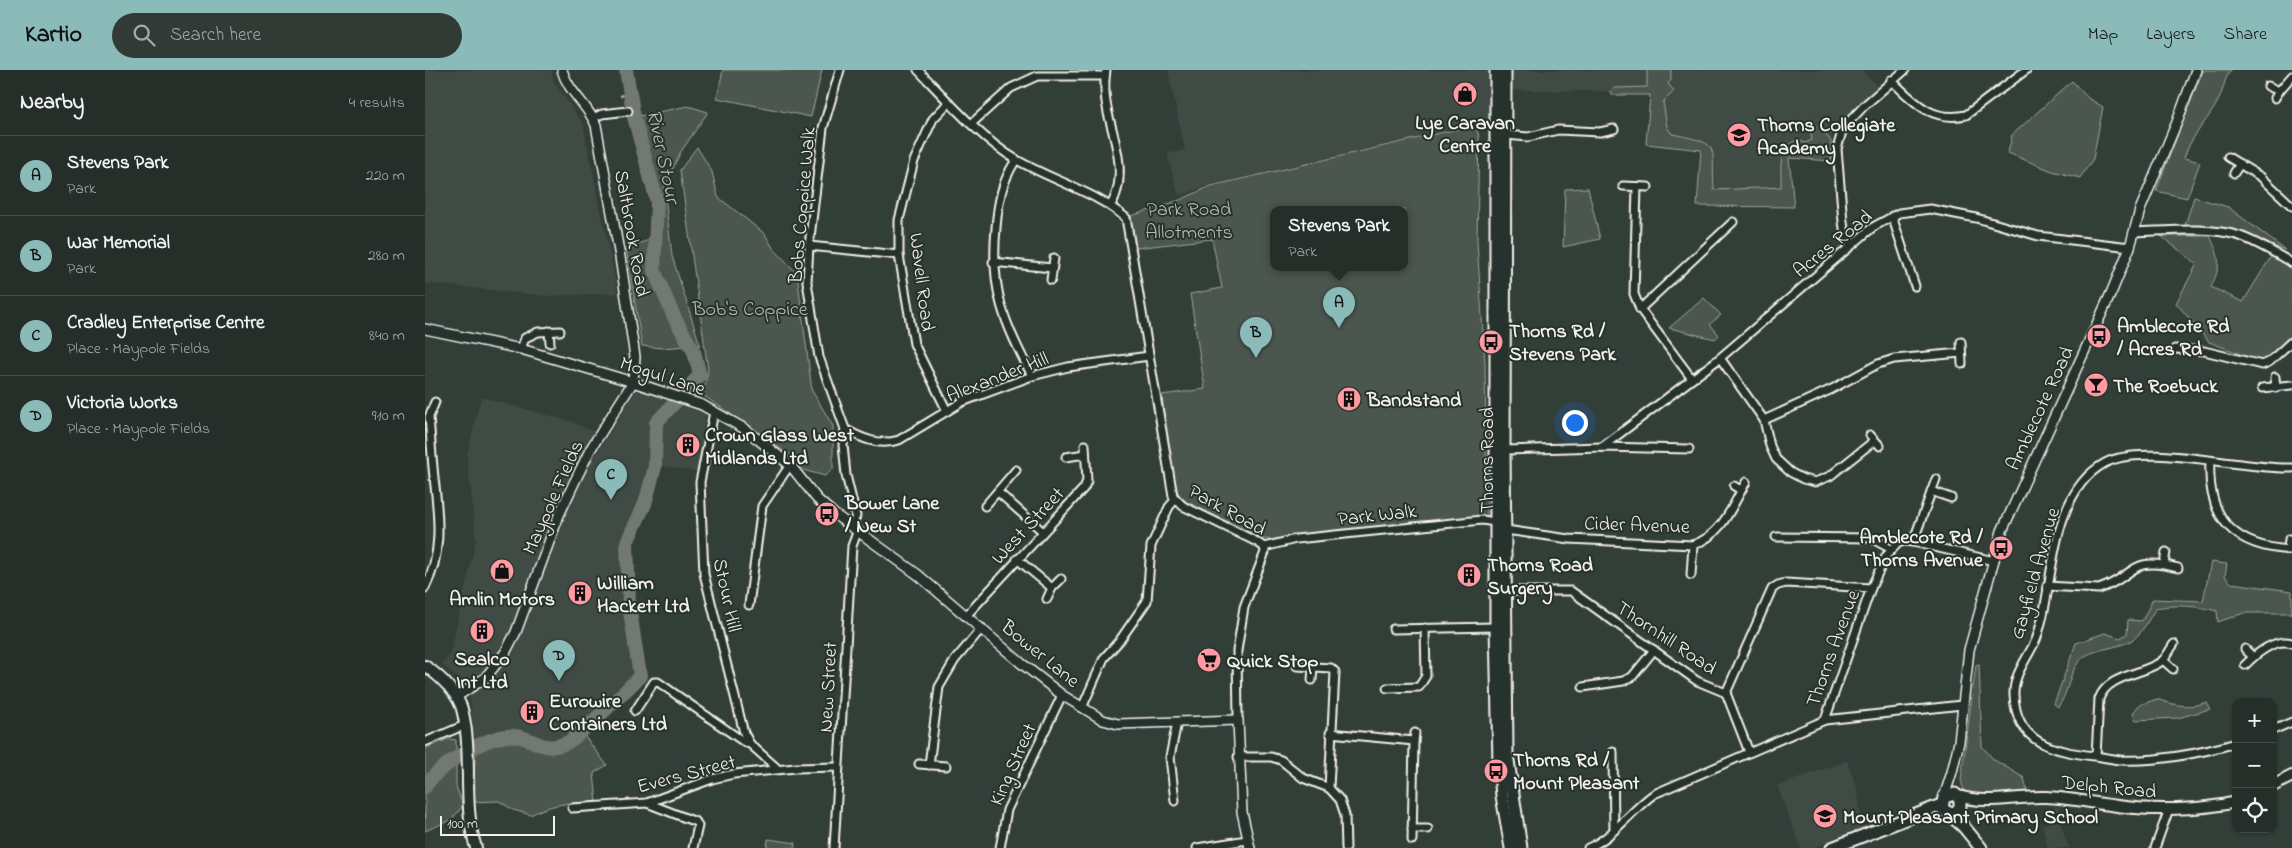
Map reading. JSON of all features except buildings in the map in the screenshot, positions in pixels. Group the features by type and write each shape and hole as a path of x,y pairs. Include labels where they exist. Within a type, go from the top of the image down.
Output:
{"main road":[{"name":"Thorns Road","path":"1496,70 1496,628 1499,763 1502,796 1511,848"},
{"name":"Thorns Road","path":"1505,70 1504,450 1507,754 1521,848"},
{"path":"425,666 435,673 456,697 463,712 467,743 468,816 475,848"},
{"path":"2277,784 2292,776"},
{"name":"Delph Road","path":"1952,803 2043,797 2068,798 2118,806 2169,809 2232,802"},
{"path":"1832,848 1952,803 1963,826 1981,848"}],"street":[{"name":"Saltbrook Road","path":"562,70 576,96 593,118 620,257 635,357 633,382"},
{"name":"Bobs Coppice Walk","path":"840,70 823,128 809,246 807,282 819,357 845,429"},
{"path":"919,70 971,124 1016,160 1111,205 1116,196 1120,183 1115,140 1107,111 1105,73 1036,73 1011,88 971,124"},
{"path":"1851,246 1845,234 1843,222 1837,149 1843,128 1891,80 1905,70"},
{"path":"1891,80 1919,107 1938,114 1956,117 1966,115 2027,70"},
{"name":"Amblecote Road","path":"1952,803 1952,772 1959,742 1969,650 2002,532 2093,334 2130,247 2141,210 2177,122 2195,70"},
{"path":"2275,98 2279,90 2292,76"},
{"path":"2269,86 2279,90"},
{"name":"Wavell Road","path":"947,411 914,344 899,255 899,220 914,161 933,119 949,102"},
{"path":"593,118 602,114 628,111"},
{"path":"1506,135 1528,136 1558,130 1600,132 1614,129"},
{"path":"2228,157 2261,177 2292,206"},
{"path":"1016,160 1006,175 997,205 993,262 1001,308 1032,376"},
{"path":"2234,173 2240,164"},
{"path":"1623,186 1648,187"},
{"path":"1637,187 1633,294 1640,309 1692,379"},
{"name":"Park Road","path":"1111,205 1126,218 1175,500 1183,506 1257,542 1264,548 1265,552 1244,607 1237,651 1238,757 1242,812 1248,844"},
{"name":"Acres Road","path":"1602,447 1720,358 1873,227 1899,213 1930,209 1976,218 2037,236 2130,247"},
{"path":"1892,216 1915,286"},
{"path":"1640,309 1733,222"},
{"path":"2135,232 2204,231 2238,235 2265,246 2292,263"},
{"path":"809,246 899,255"},
{"path":"1051,280 1054,258"},
{"path":"993,262 1052,268"},
{"name":"Mogul Lane","path":"425,328 521,349 633,382 687,400 714,412 745,429 790,465 817,499 855,528"},
{"path":"521,349 525,338 538,332 560,331"},
{"path":"549,332 550,343"},
{"path":"2175,349 2204,351 2261,365 2269,362 2292,341"},
{"path":"1961,342 1962,364"},
{"path":"1764,420 1832,389 1878,364 1894,359 1961,353"},
{"name":"Alexander Hill","path":"845,429 864,440 891,442 899,440 967,400 1032,376 1068,368 1149,356"},
{"path":"1720,358 1764,420 1770,446 1777,459 1791,472 1810,482 1830,476 1875,441"},
{"path":"2275,377 2276,388"},
{"name":"Maypole Fields","path":"456,697 485,678 505,653 516,632 559,515 574,483 590,450 633,382"},
{"path":"2262,388 2292,385"},
{"path":"425,588 428,568 437,548 440,523 427,417 435,402"},
{"name":"Stour Hill","path":"714,412 700,482 704,574 744,733 750,744 778,769"},
{"path":"845,429 843,445 846,475 856,516 855,528"},
{"name":"West Street","path":"966,616 1042,531 1084,488 1087,481 1085,445"},
{"path":"1504,450 1602,447 1689,449"},
{"path":"1066,457 1085,454"},
{"name":"Gayfield Avenue","path":"2232,744 2146,760 2120,760 2066,753 2043,744 2029,734 2016,712 2015,686 2039,631 2063,517 2077,491 2087,477 2095,470 2115,459 2143,455 2265,468 2292,468"},
{"path":"2210,461 2209,478 2213,500 2216,510 2230,528 2241,537 2262,546 2290,550 2289,539"},
{"path":"749,605 762,506 790,465"},
{"path":"985,506 1017,470"},
{"path":"1913,542 1937,479"},
{"name":"Cider Avenue","path":"1506,530 1569,539 1693,545 1718,531 1746,482"},
{"path":"425,486 435,486"},
{"path":"1734,486 1741,490"},
{"path":"1931,491 1951,498"},
{"path":"999,492 1042,531"},
{"path":"1082,708 1098,668 1147,601 1151,546 1169,507 1175,500"},
{"name":"Park Walk","path":"1264,548 1295,539 1482,520 1495,522"},
{"name":"Bower Lane","path":"855,528 917,574 1021,663 1062,695 1103,720 1118,724 1238,720"},
{"name":"New Street","path":"834,848 851,546 855,528"},
{"path":"1776,537 1871,538 1891,549 1904,541 1994,561"},
{"path":"1691,575 1693,545"},
{"name":"Thorns Avenue","path":"1588,848 1601,842 1641,803 1654,794 1825,720 1871,588 1891,549"},
{"path":"2164,564 2166,552"},
{"path":"1017,559 1053,588"},
{"path":"2047,586 2099,589 2107,586 2139,564 2164,564 2178,568"},
{"path":"1047,599 1061,579"},
{"path":"1749,752 1726,693 1772,589 1786,583 1871,588"},
{"name":"Thornhill Road","path":"1506,591 1571,591 1697,681 1726,693"},
{"path":"929,765 939,687 955,660 982,628"},
{"path":"1387,688 1419,687 1426,676 1425,628"},
{"path":"1393,629 1496,628"},
{"path":"2245,666 2253,657 2271,646 2281,643 2292,643"},
{"path":"2096,756 2099,699 2102,692 2109,684 2163,660 2174,644"},
{"path":"2245,649 2253,657"},
{"path":"1583,686 1623,681 1632,677 1654,650"},
{"path":"2163,660 2173,669"},
{"path":"1297,666 1331,668 1335,672 1330,733 1329,788"},
{"path":"1312,680 1313,668"},
{"path":"635,711 654,682 658,682 744,742 750,744"},
{"name":"King Street","path":"1000,848 1007,810 1062,695"},
{"path":"1825,720 1962,705"},
{"path":"1175,801 1170,756 1177,722"},
{"path":"2277,728 2292,722"},
{"path":"425,742 465,725"},
{"path":"1330,733 1414,741"},
{"path":"1412,840 1415,733"},
{"path":"1613,752 1614,830"},
{"path":"1238,757 1271,757 1281,760 1303,778 1329,788 1340,800 1345,815 1346,848"},
{"path":"919,764 946,766"},
{"name":"Evers Street","path":"572,808 647,803 712,779 734,774 778,769 838,767"},
{"path":"647,803 696,822 698,826 693,848"},
{"path":"2155,848 2169,809"},
{"path":"1412,829 1428,829"},
{"path":"1197,848 1248,844"}],"shaded area":[{"path":"425,70 551,70 554,82 583,124 618,293 547,296 425,283"},
{"path":"1168,70 1489,70 1489,118 1426,135 1210,185 1179,196 1167,154 1185,150"},
{"name":"Thorns Collegiate Academy","path":"1512,70 1862,70 1877,86 1833,130 1831,161 1789,158 1794,207 1697,206 1701,150 1646,144 1650,92 1512,90"},
{"path":"636,390 706,413 698,472 653,464 646,504 626,540 629,606 638,674 616,700 568,744 544,747 514,735 474,738 470,696 460,680 442,665 450,654 476,540 467,455 481,397 573,422 594,432 584,451 596,455"},
{"name":"Mount Pleasant Primary School","path":"1847,761 1857,788 1863,829 1813,848 1801,848 1777,786"},
{"path":"2053,806 2059,807 2060,822 2069,848 2048,848 2042,825 2048,824 2045,814 2049,813 2051,820 2056,819"}],"green space":[{"path":"723,70 822,70 811,117 717,98"},
{"path":"1647,70 1671,70 1671,80 1668,84 1674,91 1663,102 1667,127 1672,134 1700,140 1711,148 1714,190 1781,187 1781,160 1786,148 1797,140 1805,143 1812,140 1811,133 1818,125 1831,141 1831,161 1789,158 1794,207 1697,206 1701,150 1646,144 1650,95 1612,95 1609,92 1616,88 1647,87"},
{"path":"2203,70 2231,70 2219,99 2191,142 2184,158 2200,162 2187,198 2156,191"},
{"path":"2072,81 2088,98 2103,107 2093,159 2080,178 2052,171 2008,153 2012,135"},
{"path":"688,106 708,112 680,153 664,188 672,256 700,345 662,348 642,346 626,248 655,238 657,202 634,117"},
{"name":"Park Road Allotments","path":"1475,125 1479,136 1477,241 1485,363 1487,516 1272,540 1265,539 1182,500 1171,465 1162,395 1205,389 1190,294 1222,288 1212,239 1136,248 1131,216 1180,200 1211,186"},
{"name":"Bob's Coppice","path":"697,147 712,172 718,197 765,234 773,248 797,273 812,391 833,426 833,469 825,476 803,470 791,456 703,395 708,370 680,170"},
{"path":"1588,188 1600,239 1563,247 1565,189"},
{"path":"2194,197 2228,207 2285,250 2232,231 2184,228"},
{"path":"2161,236 2210,236 2218,256 2217,272 2211,287 2243,302 2272,255 2292,268 2292,337 2262,362 2209,342 2176,303 2197,264"},
{"path":"1704,298 1721,315 1710,324 1719,335 1715,339 1669,328"},
{"path":"2211,562 2227,564 2225,576 2231,583 2292,591 2292,613 2244,613 2218,622 2217,611 2209,609 2179,606 2156,608 2142,631 2131,641 2090,653 2079,661 2072,673 2062,701 2058,707 2054,704 2076,643 2105,633 2120,638 2127,634 2128,620 2142,621 2153,599 2203,601"},
{"path":"1979,664 1982,746 1993,759 2024,778 2028,794 1972,796 1964,791 1961,780 1976,665"},
{"path":"2157,699 2181,705 2194,705 2206,702 2210,709 2178,718 2135,720 2133,713 2139,705"},
{"path":"579,733 586,738 607,765 594,773 597,803 563,804 531,815 513,810 499,801 472,802 476,747 491,740 515,736 544,747 567,743"},
{"path":"448,739 456,740 456,786 463,806 451,820 425,831 425,749"},
{"path":"768,839 796,843 795,848 767,848"}],"waterway":[{"name":"River Stour","path":"425,787 440,770 465,752 478,745 504,736 522,737 545,746 558,746 568,742 606,710 640,676 629,605 627,542 645,504 655,467 656,423 700,375 694,352 674,317 654,270 657,202 634,117 626,70"},
{"path":"621,96 630,92"}],"place":[{"name":"Lye Caravan Centre","path":"1465,94"},
{"name":"Thorns Collegiate Academy","path":"1739,135"},
{"name":"Stevens Park","path":"1339,328"},
{"name":"Amblecote Rd / Acres Rd","path":"2099,336"},
{"name":"Thorns Rd / Stevens Park","path":"1491,342"},
{"name":"War Memorial","path":"1256,358"},
{"name":"The Roebuck","path":"2096,385"},
{"name":"Bandstand","path":"1349,399"},
{"name":"Crown Glass West Midlands Ltd","path":"688,445"},
{"name":"Cradley Enterprise Centre","path":"611,500"},
{"name":"Bower Lane / New St","path":"827,514"},
{"name":"Amblecote Rd / Thorns Avenue","path":"2001,548"},
{"name":"Amlin Motors","path":"502,571"},
{"name":"Thorns Road Surgery","path":"1469,575"},
{"name":"William Hackett Ltd","path":"580,593"},
{"name":"Sealco Int Ltd","path":"482,631"},
{"name":"Quick Stop","path":"1209,660"},
{"name":"Victoria Works","path":"559,681"},
{"name":"Eurowire Containers Ltd","path":"532,712"},
{"name":"Thorns Rd / Mount Pleasant","path":"1496,771"},
{"name":"Mount Pleasant Primary School","path":"1825,816"}]}
